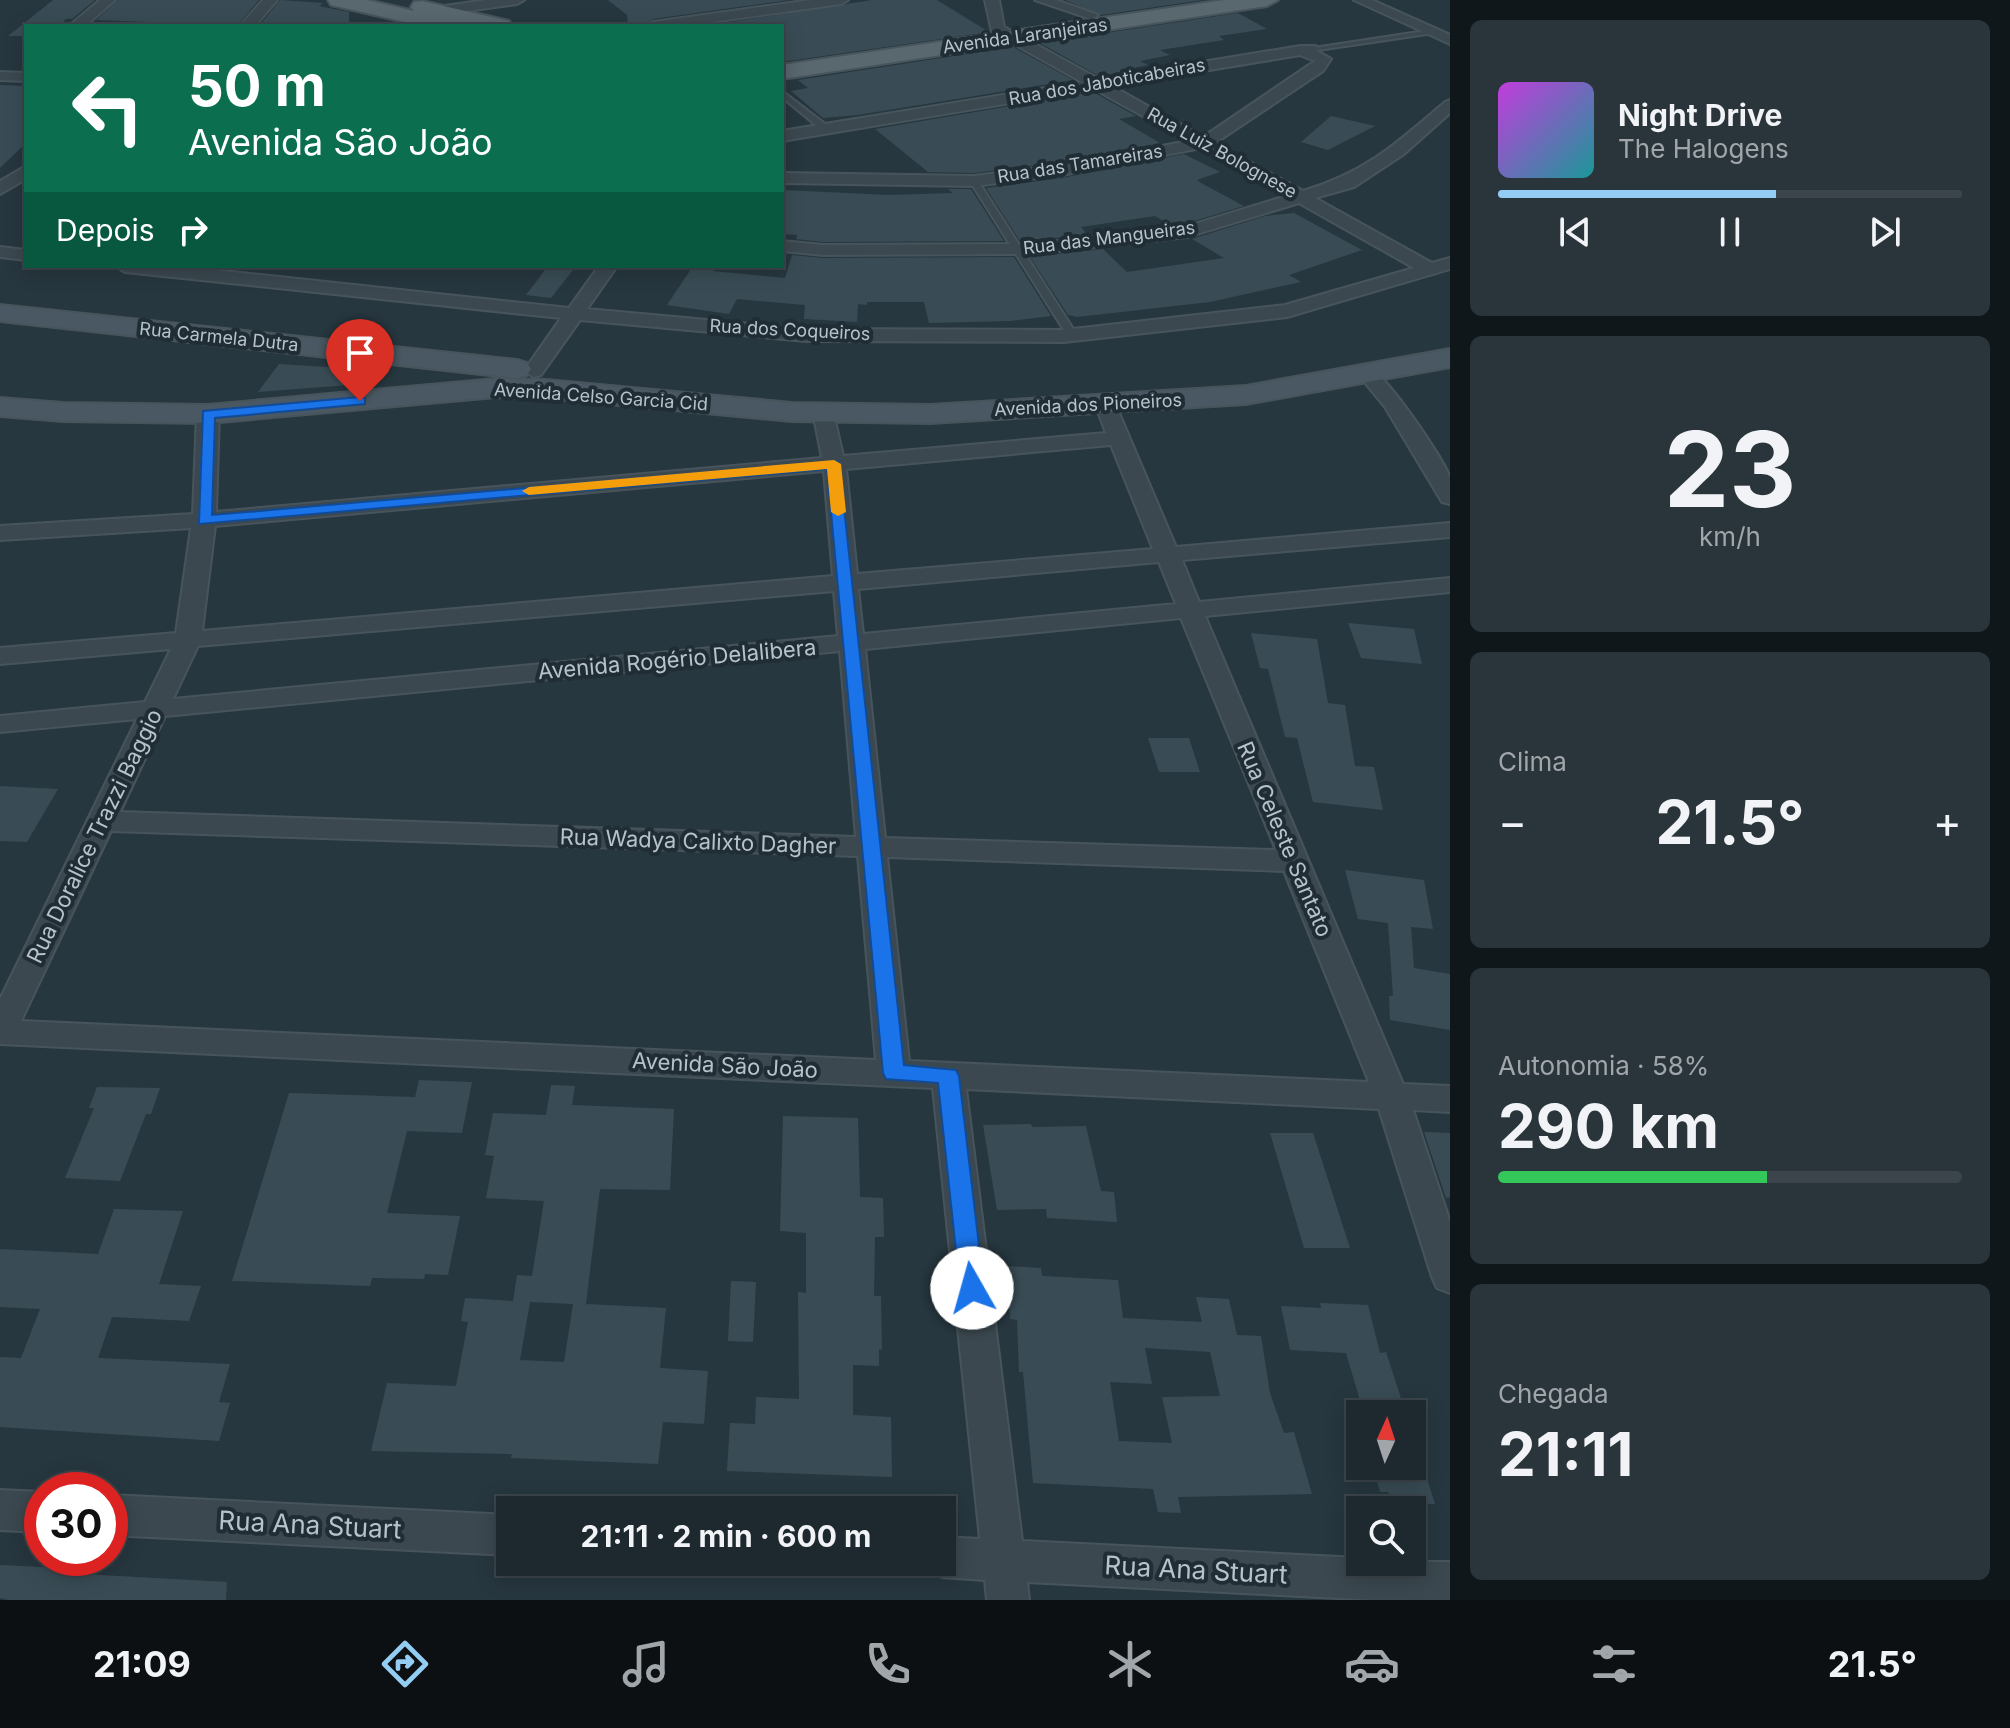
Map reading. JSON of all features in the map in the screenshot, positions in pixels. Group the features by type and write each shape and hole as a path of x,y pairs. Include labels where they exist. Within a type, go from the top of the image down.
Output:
{"main road":[{"path":"341,0 487,24"},
{"path":"392,0 444,18"},
{"name":"Avenida Laranjeiras","path":"784,72 1005,34 1096,8 1194,0"},
{"name":"Avenida Laranjeiras","path":"784,61 1267,0"},
{"name":"Rua Carmela Dutra","path":"0,313 534,371 722,405"},
{"path":"333,403 376,391 390,383 399,372 389,356"},
{"name":"Avenida dos Pioneiros","path":"722,405 823,412 930,414 1106,406 1246,395 1450,358"},
{"path":"496,388 534,371"},
{"name":"Avenida Celso Garcia Cid","path":"0,407 63,412 208,414 496,388 546,389 722,405"}],"street":[{"path":"78,24 108,0"},
{"path":"249,24 270,0"},
{"path":"444,18 517,0"},
{"path":"665,24 792,3 841,0"},
{"path":"992,0 1005,34"},
{"path":"1042,0 1060,6 1096,8"},
{"path":"1361,0 1450,40"},
{"name":"Rua Luiz Bolognese","path":"1005,34 1430,269"},
{"name":"Rua dos Jaboticabeiras","path":"784,136 1305,50"},
{"name":"Rua das Tamareiras","path":"784,178 974,181 1062,170 1204,143 1318,68 1324,59 1305,50"},
{"name":"Rua das Mangueiras","path":"784,246 823,250 1015,249 1187,232 1305,198 1366,174 1398,151 1450,105"},
{"path":"0,252 24,255"},
{"name":"Rua dos Coqueiros","path":"144,268 806,335 1072,335 1287,311 1450,263"},
{"path":"534,371 607,268"},
{"path":"1368,374 1394,404 1450,497"},
{"name":"Rua Celeste Santato","path":"1106,406 1392,1097 1450,1277"},
{"path":"823,412 834,464 894,1073"},
{"name":"Rua Doralice Trazzi Baggio","path":"0,1032 188,640 204,520 208,414"},
{"path":"0,533 204,520 1118,438"},
{"path":"0,656 1450,530"},
{"name":"Avenida Rogério Delalibera","path":"0,724 1450,585"},
{"name":"Rua Wadya Calixto Dagher","path":"101,821 1294,861"},
{"name":"Avenida São João","path":"0,1032 1450,1099"},
{"path":"948,1076 1006,1580"},
{"path":"0,1510 24,1511"},
{"name":"Rua Ana Stuart","path":"128,1516 496,1534"},
{"name":"Rua Ana Stuart","path":"956,1562 1006,1580 1450,1583"}],"lane":[{"name":"Rua dos Jaboticabeiras","path":"1305,50 1432,32"},
{"path":"784,95 826,129"},
{"path":"974,181 1072,335"}],"building":[{"path":"53,0 95,0 61,24 24,24 24,36 8,36"},
{"path":"118,0 259,0 239,24 146,24 148,22 96,20"},
{"path":"280,0 323,3 319,6 349,12 349,24 261,24"},
{"path":"608,0 789,0 653,19 646,24 628,24 627,15"},
{"path":"872,0 937,0 989,32 784,62 784,24 718,24"},
{"path":"1065,0 1203,0 1101,15"},
{"path":"1238,13 1267,29 1219,36 1224,40 1160,50 1170,55 1140,61 1148,65 1127,69 1130,71 1099,76 1040,43"},
{"path":"1013,47 1073,80 823,118 791,91 808,88 798,80"},
{"path":"0,85 24,86 24,145 0,168"},
{"path":"1093,92 1136,116 1119,119 1160,143 1062,162 974,173 928,172 875,129"},
{"path":"1331,116 1375,126 1328,150 1301,142"},
{"path":"1184,154 1220,172 1197,180 1244,206 1184,224 1171,226 1155,216 1081,227 1088,235 1020,241 986,188 1062,178"},
{"path":"948,189 971,189 1004,241 823,242 784,234 784,190 889,195 953,193"},
{"path":"1294,213 1362,250 1289,275 1301,282 1210,302 1077,317 1068,315 1030,257 1103,249 1127,272 1224,258 1192,239 1265,216"},
{"path":"792,255 823,258 1014,257 1051,316 1010,321 929,323 924,302 867,302 867,305 858,304 857,322 804,319 805,305 737,299 729,314 667,305 692,268 715,268 713,271 785,278"},
{"path":"546,268 574,268 551,298 526,295"},
{"path":"279,364 374,370 374,383 258,392"},
{"path":"1348,623 1414,629 1422,664 1361,658"},
{"path":"1251,633 1317,639 1328,703 1345,705 1355,766 1374,767 1383,810 1313,802 1297,738 1285,737 1268,669 1260,668"},
{"path":"1148,738 1189,738 1200,772 1159,772"},
{"path":"0,786 58,789 27,842 0,841"},
{"path":"1345,870 1424,880 1433,929 1411,927 1414,968 1450,974 1450,1030 1390,1020 1389,996 1393,996 1388,923 1358,919"},
{"path":"419,1080 472,1082 462,1133 407,1131 387,1213 460,1216 448,1275 425,1274 424,1279 372,1278 370,1286 232,1281 289,1093 415,1097"},
{"path":"551,1085 575,1086 572,1105 674,1109 670,1190 600,1189 586,1304 666,1308 660,1368 708,1371 704,1424 663,1422 658,1464 511,1458 512,1454 371,1451 387,1383 456,1386 468,1322 461,1321 465,1298 513,1301 517,1275 532,1276 544,1201 486,1198 494,1156 485,1155 493,1113 546,1115","holes":["530,1302 573,1304 564,1362 520,1360"]},
{"path":"97,1087 160,1088 151,1114 146,1114 120,1181 65,1178 94,1108 89,1108"},
{"path":"783,1116 858,1118 860,1197 883,1198 884,1237 875,1237 874,1296 881,1296 882,1350 879,1349 879,1366 853,1365 853,1415 891,1417 892,1477 727,1471 730,1423 755,1424 756,1397 799,1399 798,1292 806,1293 806,1233 780,1231"},
{"path":"1031,1124 1032,1127 1086,1126 1101,1191 1114,1192 1117,1222 1047,1218 1046,1209 997,1210 983,1125"},
{"path":"1424,1132 1450,1133 1450,1197 1446,1198"},
{"path":"1270,1133 1313,1133 1350,1248 1304,1248"},
{"path":"114,1209 183,1211 159,1284 201,1286 189,1321 112,1317 98,1358 230,1364 219,1402 230,1403 219,1441 0,1427 0,1357 21,1358 40,1309 0,1307 0,1249 98,1254"},
{"path":"1007,1266 1041,1268 1042,1276 1118,1280 1123,1318 1202,1322 1196,1297 1229,1299 1237,1335 1261,1336 1270,1393 1284,1433 1294,1432 1312,1494 1178,1497 1181,1513 1158,1512 1153,1489 1033,1483 1023,1372 1019,1372 1017,1320 1010,1319","holes":["1145,1348 1210,1352 1220,1396 1162,1397 1172,1443 1119,1441 1110,1382 1152,1384"]},
{"path":"731,1281 756,1282 753,1342 728,1341"},
{"path":"1320,1303 1368,1305 1380,1353 1386,1352 1401,1400 1360,1400 1346,1353 1290,1350 1281,1306 1321,1308"},
{"path":"1426,1476 1435,1504 1426,1504 1426,1496 1389,1496 1388,1492 1380,1492 1376,1480 1426,1480"},
{"path":"0,1565 24,1566 24,1576 118,1576 227,1582 226,1600 0,1598"}],"slow traffic":[{"path":"529,491 834,464 838,512"}],"route":[{"path":"360,401 208,414 204,520 834,464 894,1073 948,1076 972,1288"}]}
